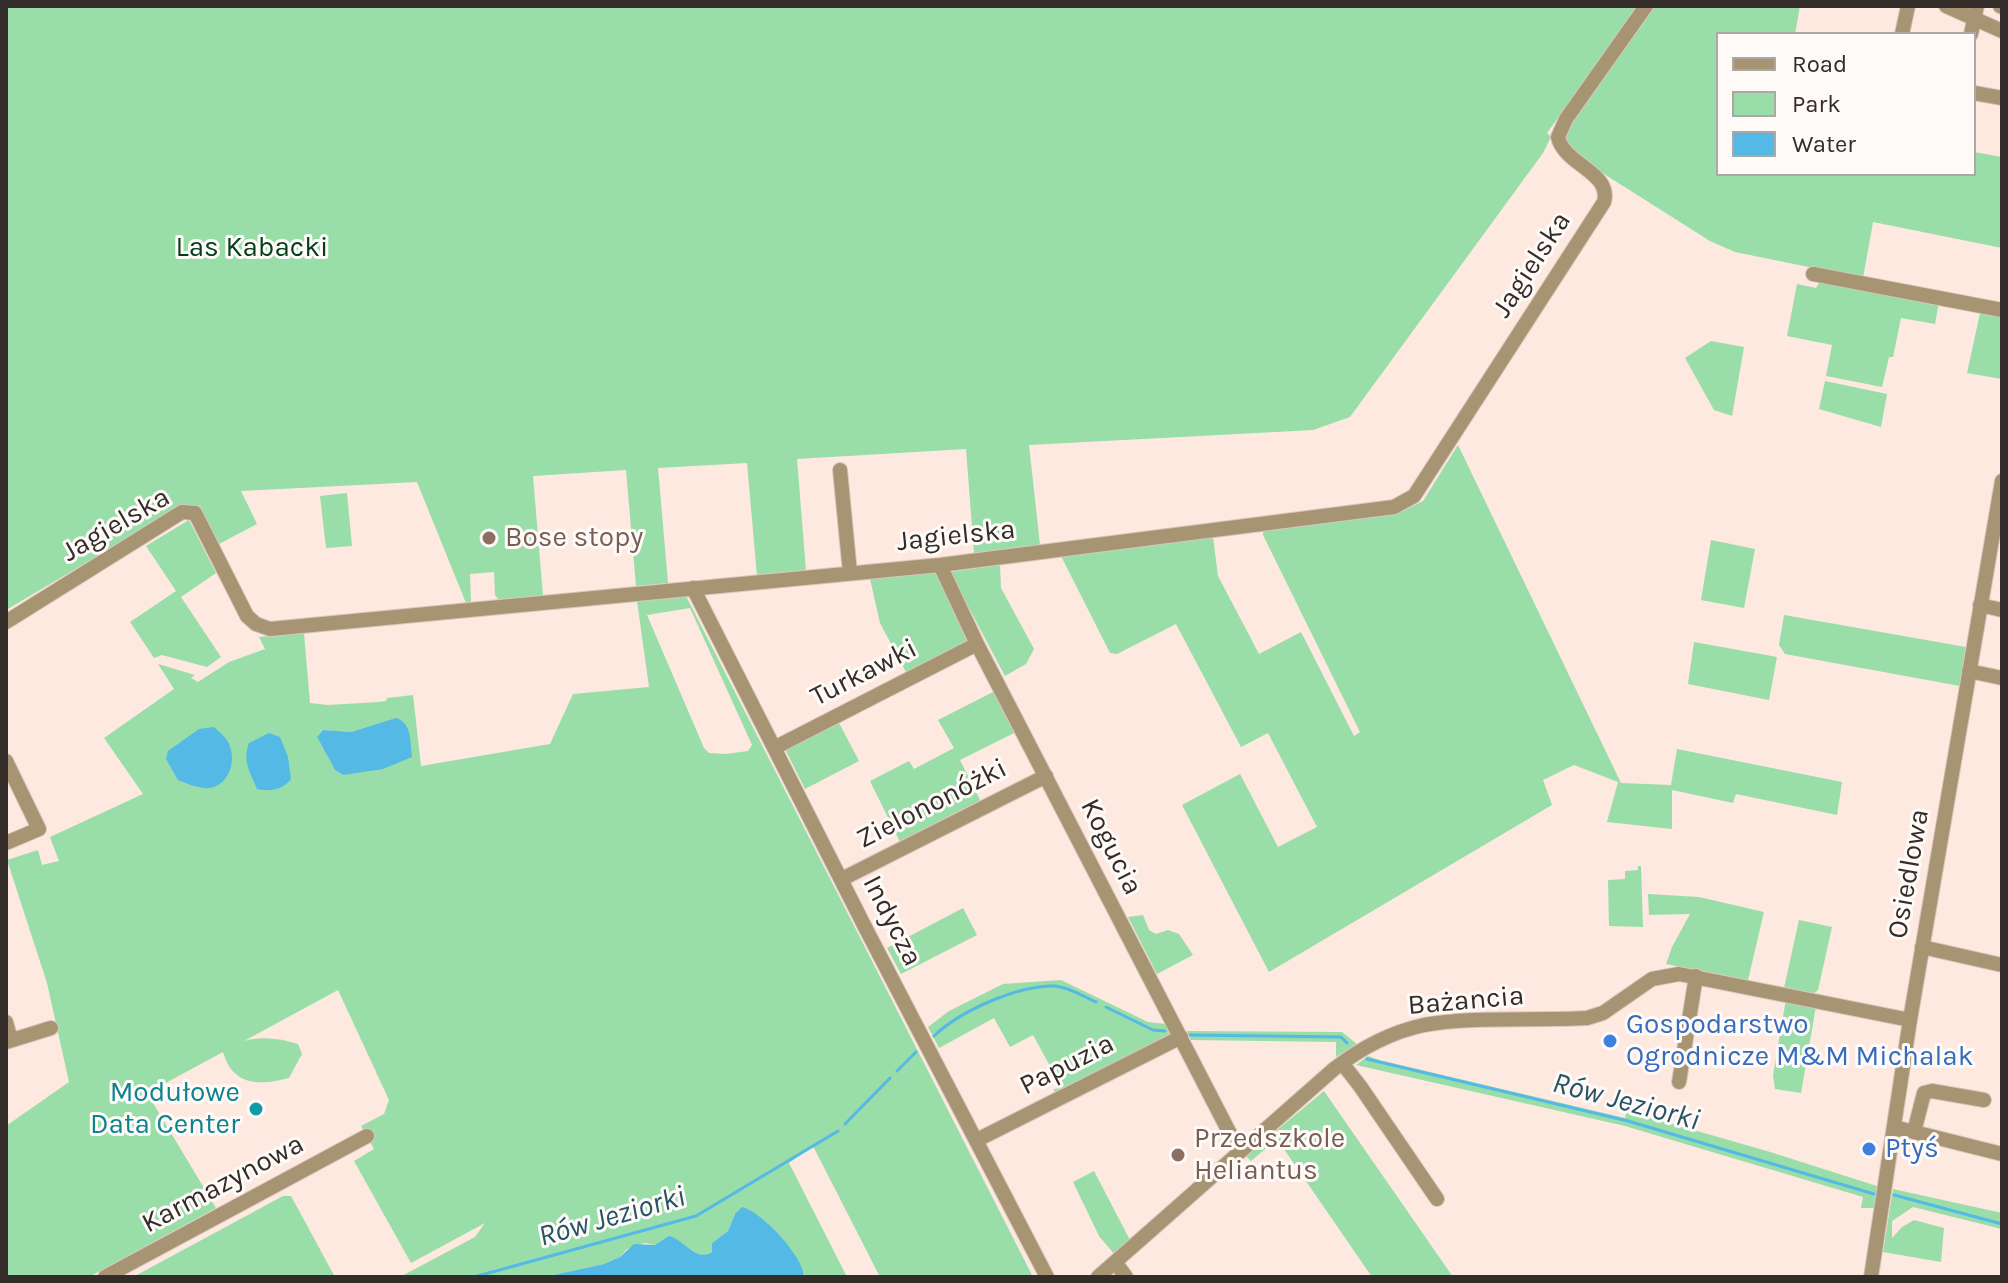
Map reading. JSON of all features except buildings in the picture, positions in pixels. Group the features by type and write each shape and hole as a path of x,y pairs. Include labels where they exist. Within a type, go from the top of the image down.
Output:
{"street":[{"name":"Jagielska","path":"6,622 188,511 195,513 247,616 256,624 270,629 940,565 1394,507 1407,501 1419,489 1604,202 1606,193 1601,181 1564,152 1558,137 1566,119 1646,6"},
{"path":"1902,32 1908,6"},
{"path":"1946,6 1976,12 2002,31"},
{"path":"1971,32 1976,12"},
{"path":"1976,93 2002,98"},
{"path":"1813,274 2002,310"},
{"path":"840,470 850,573"},
{"name":"Osiedlowa","path":"1871,1277 1922,947 2002,481"},
{"name":"Kogucia","path":"940,565 977,644 1239,1151"},
{"name":"Indycza","path":"693,588 1047,1277"},
{"path":"1980,605 2002,610"},
{"name":"Turkawki","path":"774,748 977,644"},
{"path":"1969,671 2002,678"},
{"path":"6,761 39,829 6,843"},
{"name":"Zielononóżki","path":"842,879 1046,776"},
{"path":"1922,947 2002,965"},
{"name":"Bażancia","path":"1098,1277 1342,1063 1399,1032 1425,1025 1587,1018 1603,1013 1652,979 1679,974 1696,982 1910,1020"},
{"path":"1679,1082 1696,982"},
{"path":"6,1022 8,1041 51,1028"},
{"name":"Papuzia","path":"977,1140 1181,1037"},
{"path":"1342,1063 1437,1199"},
{"path":"1914,1132 1924,1093 1932,1091 1984,1100"},
{"path":"1894,1127 2002,1154"},
{"name":"Karmazynowa","path":"105,1277 367,1136"},
{"path":"1115,1262 1126,1277"}],"green space":[{"name":"Las Kabacki","path":"6,6 1639,6 1547,133 1551,137 1543,153 1350,417 1313,430 1029,445 1040,545 974,553 966,449 797,459 806,571 757,576 747,463 658,468 668,583 636,586 626,470 533,476 543,596 499,600 495,595 494,572 470,574 471,603 466,603 417,482 241,491 257,524 219,544 200,506 184,505 6,610"},
{"path":"1652,6 1800,6 1795,32 1716,32 1716,176 1976,176 1976,152 2002,157 2002,248 1873,222 1863,278 1735,252 1710,241 1563,148 1566,126"},
{"path":"1822,278 1939,301 1935,324 1901,318 1893,357 1889,357 1882,387 1826,376 1832,345 1787,336 1797,284 1816,288"},
{"path":"1981,309 2002,313 2002,379 1967,373"},
{"path":"1711,341 1744,347 1732,416 1714,410 1685,358"},
{"path":"1825,381 1887,394 1881,427 1819,409"},
{"path":"1458,445 1621,783 1671,785 1677,749 1842,782 1837,815 1736,794 1733,803 1672,790 1672,829 1607,822 1618,782 1574,765 1543,780 1552,805 1269,972 1182,805 1240,774 1278,847 1317,827 1268,733 1241,747 1176,624 1117,654 1110,653 1061,556 1213,537 1218,576 1259,654 1301,632 1354,736 1360,732 1263,535 1263,528 1399,513 1423,501"},
{"path":"347,493 352,546 326,548 320,496"},
{"path":"189,520 216,573 181,597 221,657 207,667 162,655 154,658 130,622 176,591 146,546"},
{"path":"1711,540 1755,549 1744,608 1701,600"},
{"path":"1000,565 1001,588 1034,649 1026,664 1005,676 950,572"},
{"path":"936,571 969,642 906,672 880,623 870,579"},
{"path":"686,596 1033,1277 880,1277 813,1146 789,1163 847,1277 804,1277 735,1214 728,1231 712,1243 712,1252 704,1257 674,1243 645,1243 627,1249 620,1257 604,1264 544,1277 400,1277 475,1237 485,1223 411,1263 354,1161 374,1149 361,1126 384,1114 389,1100 338,990 244,1041 271,1038 298,1044 302,1054 289,1078 248,1081 233,1072 223,1052 147,1093 216,1208 89,1277 6,1277 6,1126 69,1082 47,983 7,860 38,850 42,865 59,861 50,837 143,794 104,738 174,689 158,664 195,675 191,678 198,682 229,662 265,649 259,637 304,633 310,703 379,702 413,695 421,766 550,744 573,694 649,687 637,601","holes":["690,608 752,745 748,751 709,753 704,748 647,615","381,723 343,775 335,770 317,737 323,730 351,732"]},
{"path":"1784,615 1966,647 1960,686 1785,654 1779,645"},
{"path":"1694,642 1777,657 1769,700 1688,684"},
{"path":"995,691 1016,732 960,760 981,802 900,842 870,781 909,761 914,769 954,748 938,720"},
{"path":"838,721 859,761 805,789 785,749"},
{"path":"1641,866 1643,927 1609,926 1608,880 1625,879 1625,871 1638,870"},
{"path":"1648,894 1699,897 1764,912 1748,980 1666,964 1690,914 1649,915"},
{"path":"963,908 977,935 901,974 887,948"},
{"path":"1143,915 1149,930 1156,934 1168,930 1179,934 1193,955 1157,974 1128,917"},
{"path":"1799,920 1832,927 1818,990 1813,994 1784,988"},
{"path":"1061,980 1148,1022 1166,1024 1171,1034 1057,1093 1053,1090 1061,1086 1033,1035 1010,1047 994,1018 939,1048 928,1027 949,1011 1003,984"},
{"path":"1786,999 1816,1006 1801,1093 1775,1089 1773,1075"},
{"path":"1187,1031 1342,1032 1357,1044 1336,1057 1336,1042 1191,1040"},
{"path":"1368,1056 1625,1118 1627,1111 1767,1151 1880,1187 1876,1208 1861,1208 1863,1197 1625,1126 1356,1065"},
{"path":"1324,1091 1453,1277 1372,1277 1277,1139 1251,1161 1246,1156"},
{"path":"1094,1171 1131,1242 1115,1255 1099,1236 1073,1182"},
{"path":"1893,1189 2002,1213 2002,1229 1913,1207 1892,1221 1892,1238 1914,1220 1944,1228 1941,1262 1883,1252"},
{"path":"283,1196 291,1196 335,1277 133,1277"}],"water":[{"path":"396,718 408,729 412,757 383,769 343,775 335,770 317,737 323,730 351,732"},
{"path":"214,727 228,741 232,753 226,778 210,788 178,780 166,759 168,751 199,729"},
{"path":"269,733 280,737 288,757 291,779 280,788 262,790 257,789 250,771 247,749 249,743"},
{"path":"742,1207 760,1217 790,1247 804,1277 544,1277 604,1264 620,1257 634,1244 655,1245 669,1236 695,1253 706,1255 712,1252 712,1243 728,1231 735,1214"}],"waterway":[{"name":"Rów Jeziorki","path":"934,1036 974,1009 1024,990 1055,986 1096,1002"},
{"name":"Rów Jeziorki","path":"1106,1007 1153,1030 1165,1031"},
{"name":"Rów Jeziorki","path":"1190,1035 1341,1037 1347,1043"},
{"name":"Rów Jeziorki","path":"897,1071 916,1052"},
{"name":"Rów Jeziorki","path":"1367,1059 1628,1121 1874,1194"},
{"name":"Rów Jeziorki","path":"845,1124 890,1078"},
{"name":"Rów Jeziorki","path":"474,1277 696,1216 838,1131"},
{"path":"1894,1195 2002,1224"}],"place":[{"name":"Bose stopy","path":"489,538"},
{"name":"Gospodarstwo Ogrodnicze M&M Michalak","path":"1610,1041"},
{"name":"Modułowe Data Center","path":"256,1109"},
{"name":"Ptyś","path":"1869,1149"},
{"name":"Przedszkole Heliantus","path":"1178,1155"}]}
